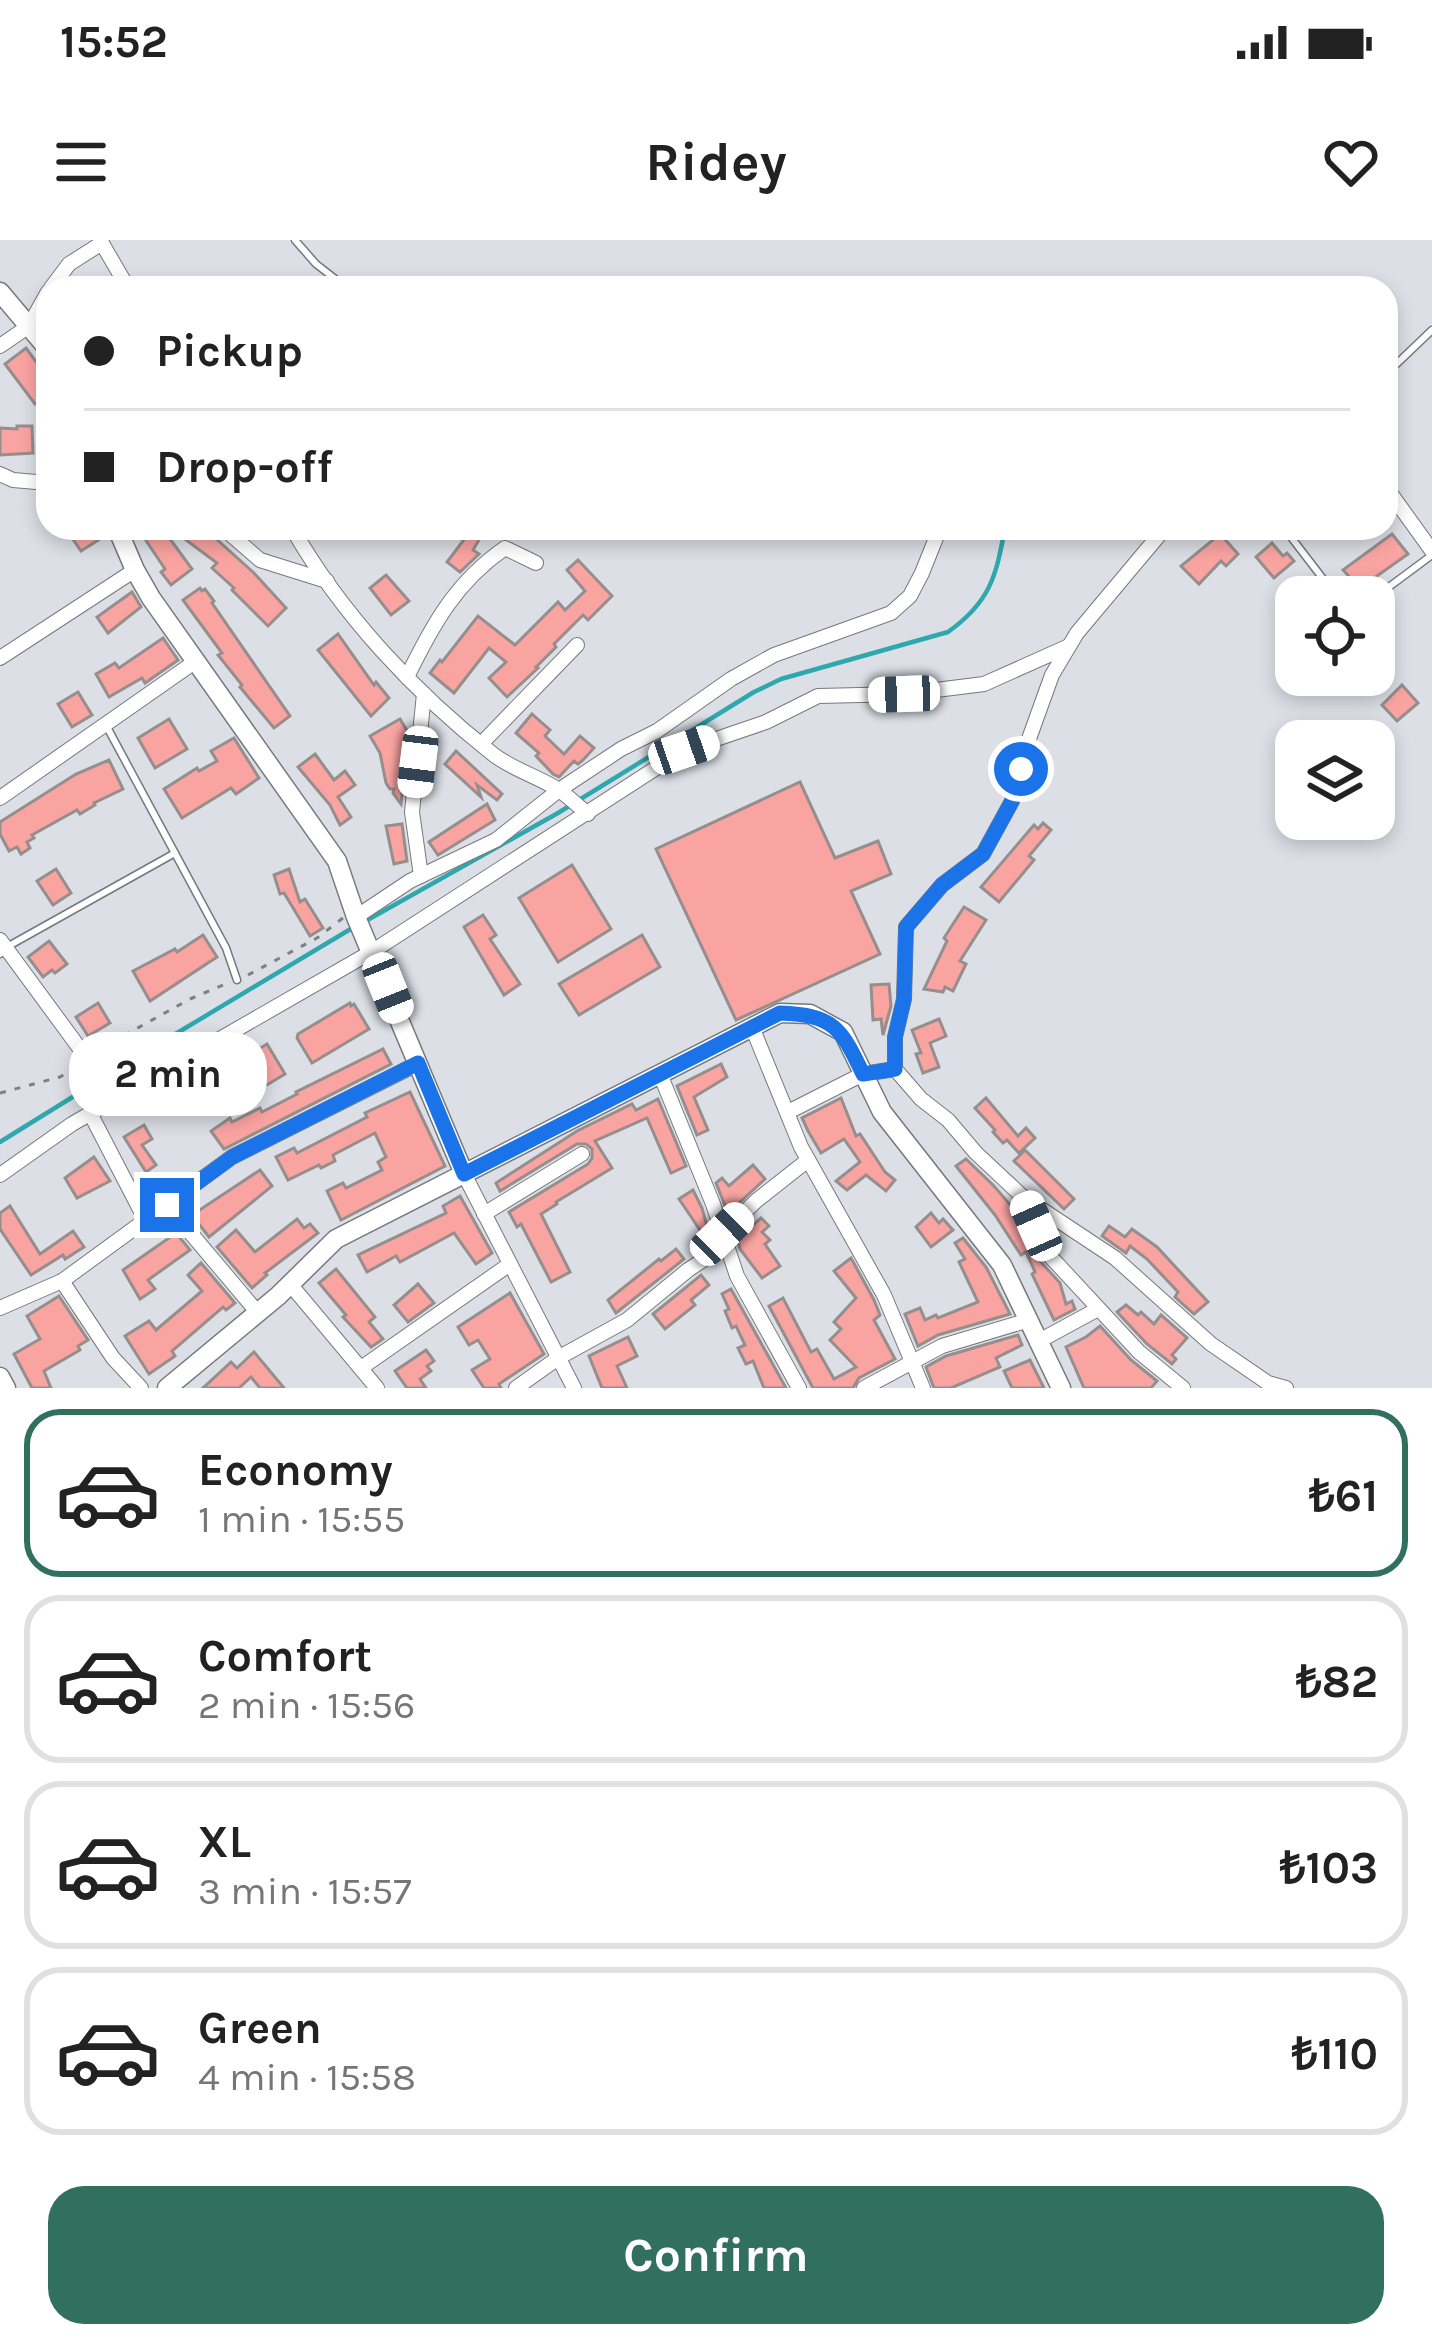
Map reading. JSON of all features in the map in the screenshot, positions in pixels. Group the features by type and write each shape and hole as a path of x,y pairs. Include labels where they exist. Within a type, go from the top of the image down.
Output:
{"street":[{"path":"60,276 101,241 121,276"},
{"path":"0,292 36,334"},
{"path":"0,346 29,326 36,313"},
{"path":"4,480 36,482"},
{"path":"1398,504 1432,553"},
{"path":"122,540 135,570 337,861 464,1174 574,1388"},
{"path":"237,540 260,560 327,581"},
{"path":"300,540 327,581 424,694 499,759 562,793 584,811"},
{"path":"355,913 496,840 620,749 657,731 731,679 774,655 892,613 910,596 935,540"},
{"path":"1155,540 1104,599 1052,675 1012,801 983,854 942,885 906,927 895,1069 1023,1197 1114,1258 1211,1344 1268,1383 1286,1388"},
{"path":"407,676 435,620 477,568 505,548 536,563"},
{"path":"0,658 135,570"},
{"path":"481,744 578,645"},
{"path":"0,1175 90,1114 370,948 684,750 766,722 818,696 904,694 984,684 1069,646"},
{"path":"0,798 196,661"},
{"path":"421,876 412,812 424,694"},
{"path":"2,947 86,1057"},
{"path":"167,1388 258,1313 336,1239 780,1013 810,1014 843,1032 883,1112 1002,1264 1061,1388"},
{"path":"752,1027 808,1160 884,1295 923,1388"},
{"path":"0,1308 62,1282 232,1157 418,1063"},
{"path":"788,1112 863,1074 895,1069"},
{"path":"660,1074 737,1276 800,1388"},
{"path":"90,1114 146,1221"},
{"path":"484,1214 582,1154"},
{"path":"516,1388 558,1358 627,1320 724,1239 756,1201 808,1160"},
{"path":"1023,1197 1049,1255 1139,1352 1183,1388"},
{"path":"167,1205 258,1313"},
{"path":"362,1368 510,1264"},
{"path":"62,1282 113,1358 141,1388"},
{"path":"290,1284 377,1388"},
{"path":"1039,1341 1098,1309"},
{"path":"864,1388 943,1346 1029,1320"},
{"path":"0,1376 6,1388"}],"lane":[{"path":"295,240 332,276"},
{"path":"1398,363 1432,330"},
{"path":"1293,540 1321,576"},
{"path":"1395,582 1432,553"},
{"path":"105,724 230,956 237,980"},
{"path":"2,947 175,853"}],"path":[{"path":"0,1093 68,1075 86,1057 173,1008 273,964 355,913"}],"building":[{"path":"26,348 36,362 36,403 35,404 5,364"},
{"path":"32,426 33,453 0,455 0,428"},
{"path":"73,540 98,540 81,551"},
{"path":"146,540 171,540 192,569 171,585 161,572 165,569"},
{"path":"186,540 217,540 286,608 268,626 212,568 217,563"},
{"path":"464,540 479,540 473,550 479,554 460,572 447,562"},
{"path":"1213,540 1225,540 1238,554 1226,566 1221,561 1199,584 1181,566"},
{"path":"1384,540 1397,540 1408,554 1377,576 1349,576 1343,570"},
{"path":"1272,543 1294,561 1274,578 1256,557"},
{"path":"578,560 612,596 588,620 583,615 507,697 489,678 506,662 489,648 454,693 430,673 478,616 515,645 558,602 565,610 585,591 567,570"},
{"path":"386,575 409,601 391,615 370,588"},
{"path":"200,588 214,601 290,716 274,728 240,687 183,600"},
{"path":"132,592 141,607 108,633 97,617"},
{"path":"338,634 374,685 376,682 389,698 371,716 318,650"},
{"path":"163,638 178,660 145,683 142,678 109,697 96,674 115,663 119,668"},
{"path":"1402,685 1418,703 1397,721 1382,705"},
{"path":"78,692 92,715 72,727 58,704"},
{"path":"532,714 550,730 545,736 564,754 580,736 594,748 559,777 553,774 536,756 539,753 516,733"},
{"path":"169,719 187,749 155,768 138,738"},
{"path":"400,719 409,734 401,804 386,783 380,753 370,736"},
{"path":"234,738 259,778 236,794 231,788 182,818 164,789 217,761 211,751"},
{"path":"456,751 502,794 497,800 477,785 481,797 445,764"},
{"path":"315,754 334,780 345,771 355,785 338,797 351,817 340,825 330,805 298,767"},
{"path":"109,760 123,789 32,835 27,842 30,848 21,854 17,847 9,851 0,822 76,774"},
{"path":"800,782 835,858 878,841 891,874 851,891 880,954 736,1020 656,849"},
{"path":"487,804 495,820 438,855 429,842"},
{"path":"1043,823 1051,830 1029,856 1034,860 999,902 981,887 1034,825 1038,829"},
{"path":"402,824 407,861 394,864 386,826"},
{"path":"572,865 611,929 558,962 519,898"},
{"path":"56,869 71,893 53,905 37,881"},
{"path":"289,869 300,902 305,899 323,928 310,936 284,893 280,894 274,875"},
{"path":"964,907 986,920 960,961 966,964 953,991 924,989 947,941 944,938"},
{"path":"483,915 496,935 490,939 520,984 504,995 464,927"},
{"path":"203,935 217,957 150,1001 133,971"},
{"path":"642,935 660,967 579,1015 559,984"},
{"path":"49,941 67,964 43,977 28,957"},
{"path":"889,984 891,1006 883,1035 881,1019 873,1020 871,985"},
{"path":"98,1003 110,1023 88,1036 76,1017"},
{"path":"350,1003 369,1029 312,1063 298,1034"},
{"path":"939,1019 946,1036 930,1043 939,1067 923,1073 912,1030"},
{"path":"267,1044 285,1074 232,1106 214,1077"},
{"path":"383,1049 391,1064 224,1149 211,1131 230,1118 232,1122 260,1108 262,1112"},
{"path":"721,1064 727,1077 694,1097 708,1130 697,1135 677,1086"},
{"path":"410,1092 445,1166 341,1220 327,1191 343,1183 346,1188 382,1170 378,1162 386,1157 375,1133 333,1155 335,1161 288,1180 276,1157 294,1148 297,1153"},
{"path":"841,1098 856,1136 860,1134 895,1180 886,1191 866,1175 847,1190 836,1181 860,1162 844,1139 821,1153 808,1131 802,1118"},
{"path":"986,1098 1018,1136 1026,1128 1035,1138 1019,1153 1007,1140 1003,1143 975,1108"},
{"path":"658,1099 686,1166 671,1173 647,1118 595,1141 612,1168 541,1214 570,1272 551,1282 521,1224 517,1227 509,1212 588,1164 592,1149 577,1144 500,1191 496,1183 577,1131 632,1104 636,1110"},
{"path":"144,1125 152,1139 142,1145 156,1165 146,1172 124,1137"},
{"path":"1025,1150 1074,1199 1064,1209 1014,1161"},
{"path":"94,1157 110,1181 77,1198 65,1178"},
{"path":"966,1159 1019,1215 1039,1260 1060,1283 1066,1304 1072,1301 1075,1309 1054,1320 1026,1252 1021,1255 956,1166"},
{"path":"753,1165 765,1179 728,1213 716,1183 722,1178 729,1186"},
{"path":"260,1170 272,1186 209,1237 192,1215"},
{"path":"693,1190 702,1208 711,1241 679,1199"},
{"path":"460,1196 492,1253 476,1264 454,1233 400,1262 396,1256 367,1272 358,1255 446,1213 443,1206"},
{"path":"10,1206 40,1254 73,1231 84,1247 31,1275 0,1229 0,1213"},
{"path":"931,1213 953,1230 931,1247 916,1227"},
{"path":"761,1218 769,1226 762,1232 770,1240 765,1244 780,1266 762,1278 737,1239"},
{"path":"297,1219 304,1228 310,1224 318,1233 252,1288 217,1247 236,1230 255,1252"},
{"path":"1109,1226 1125,1237 1132,1229 1157,1247 1208,1302 1194,1314 1147,1259 1130,1246 1126,1253 1102,1236"},
{"path":"176,1233 190,1250 148,1280 155,1289 140,1299 123,1270"},
{"path":"963,1238 986,1267 1010,1314 938,1335 918,1346 905,1314 920,1308 925,1320 938,1318 978,1302 959,1262 965,1259 955,1243"},
{"path":"676,1249 684,1259 616,1313 608,1300"},
{"path":"851,1258 874,1300 880,1315 874,1320 895,1359 859,1378 853,1388 813,1388 769,1306 783,1298 811,1352 817,1349 834,1379 856,1367 830,1340 841,1329 834,1322 856,1298 834,1271"},
{"path":"201,1263 235,1303 226,1310 223,1307 172,1351 175,1356 149,1374 125,1336 149,1321 156,1330 202,1291 188,1275"},
{"path":"336,1269 375,1317 369,1322 383,1339 371,1347 319,1283"},
{"path":"701,1275 709,1285 691,1300 695,1305 665,1329 653,1314"},
{"path":"418,1284 434,1303 408,1322 394,1305"},
{"path":"731,1289 786,1388 764,1388 753,1361 746,1364 738,1348 745,1345 725,1311 729,1309 722,1294"},
{"path":"510,1293 544,1354 499,1384 501,1388 484,1388 472,1370 490,1359 478,1340 469,1345 458,1327"},
{"path":"59,1296 88,1340 44,1371 51,1388 32,1388 14,1354 40,1339 27,1316"},
{"path":"1126,1305 1154,1324 1161,1315 1187,1338 1172,1355 1176,1359 1172,1364 1117,1312"},
{"path":"1100,1326 1157,1381 1151,1388 1084,1388 1066,1347"},
{"path":"1018,1335 1022,1345 996,1358 1000,1367 951,1388 934,1388 926,1367 946,1356"},
{"path":"628,1337 637,1356 617,1366 627,1388 602,1388 589,1356"},
{"path":"426,1350 434,1361 427,1366 431,1371 420,1379 426,1388 407,1388 395,1371"},
{"path":"254,1352 284,1388 260,1388 251,1377 239,1388 203,1388 231,1362 237,1368"},
{"path":"1030,1360 1044,1388 1012,1388 1004,1371"}],"waterway":[{"path":"364,922 558,813 754,692 781,679 948,632 982,599 1002,540"},
{"path":"0,1142 354,927"}],"route":[{"path":"167,1205 232,1157 418,1063 464,1174 780,1013 810,1014 843,1032 863,1074 895,1069 906,927 942,885 983,854 1012,801 1021,769"}]}
